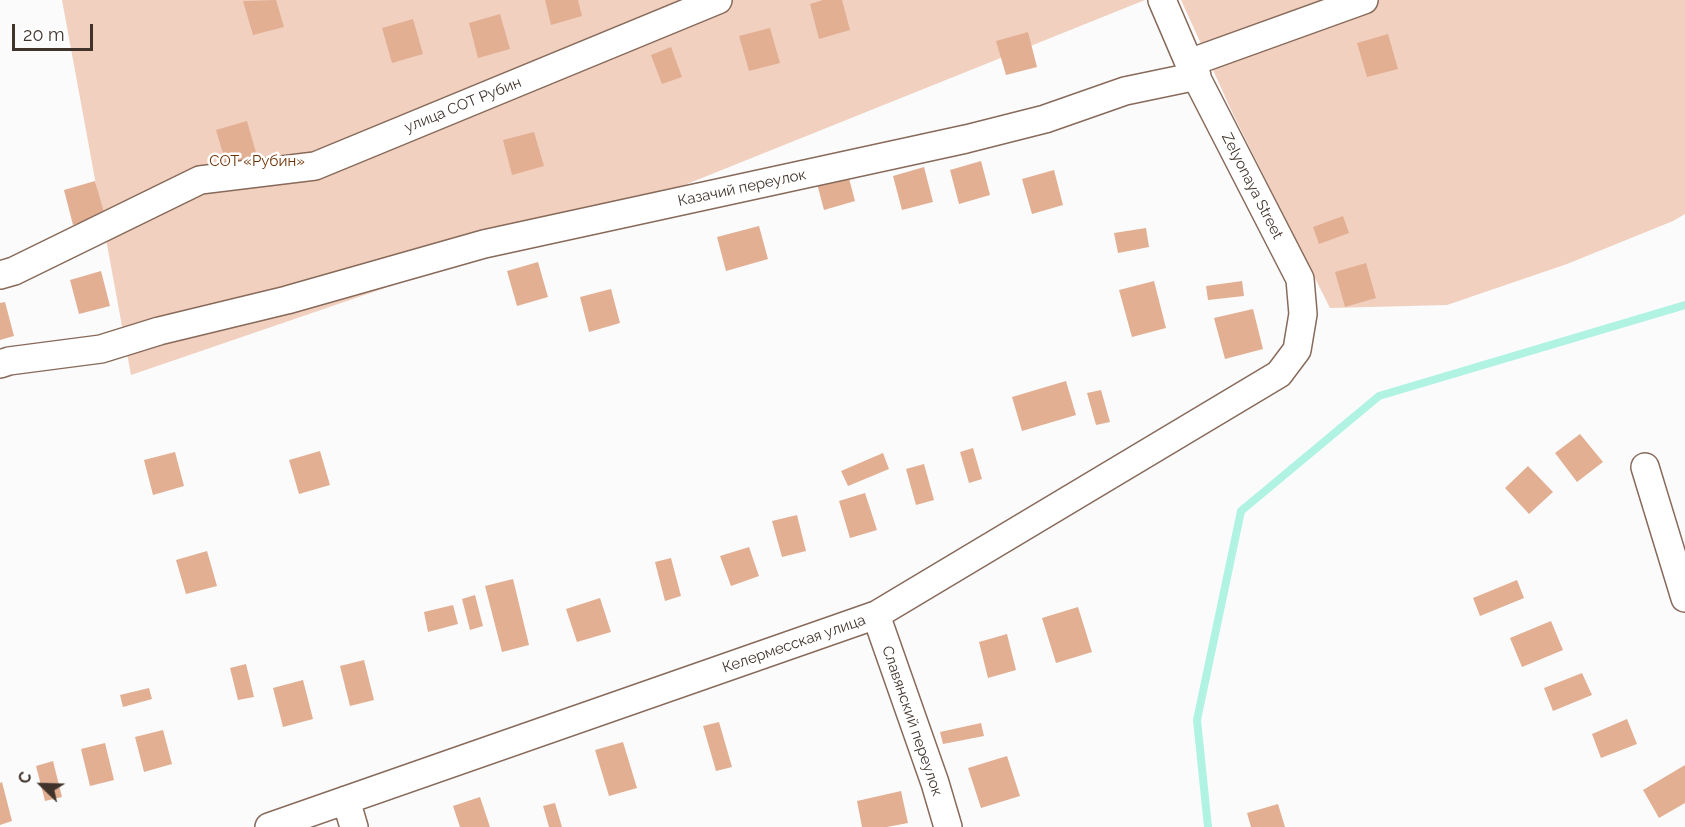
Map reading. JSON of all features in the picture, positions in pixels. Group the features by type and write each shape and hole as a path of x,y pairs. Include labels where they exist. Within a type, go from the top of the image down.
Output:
{"street":[{"name":"улица СОТ Рубин","path":"0,274 14,271 200,180 315,166 718,0"},
{"name":"Zelyonaya Street","path":"1162,0 1193,69 1300,279 1303,314 1297,350 1279,374"},
{"name":"Казачий переулок","path":"0,364 101,349 288,300 484,244 966,139 1045,119 1193,69 1364,0"},
{"name":"Келермесская улица","path":"269,827 876,615 1279,374"},
{"path":"1645,466 1685,598"},
{"name":"Славянский переулок","path":"876,615 935,783 948,827"},
{"path":"346,800 354,827"}],"green space":[{"name":"СОТ «Рубин»","path":"62,0 1145,0 677,188 131,375"},
{"path":"1181,0 1685,0 1685,214 1567,264 1447,305 1330,308 1233,114"}],"building":[{"path":"276,0 284,27 253,35 243,1"},
{"path":"545,0 578,0 582,16 551,25"},
{"path":"823,0 842,0 850,30 819,39 810,4"},
{"path":"500,14 510,49 478,58 469,23"},
{"path":"413,19 423,54 392,63 382,28"},
{"path":"770,28 780,63 749,71 739,36"},
{"path":"1028,32 1037,67 1006,75 996,41"},
{"path":"1388,34 1398,69 1367,77 1357,43"},
{"path":"671,47 682,77 662,84 651,55"},
{"path":"247,121 257,156 226,164 216,130"},
{"path":"534,132 544,166 512,175 503,140"},
{"path":"981,161 990,195 959,204 950,170"},
{"path":"846,167 855,201 824,210 815,176"},
{"path":"924,167 933,202 902,210 893,176"},
{"path":"1054,170 1063,205 1032,214 1022,179"},
{"path":"95,181 105,216 73,225 64,190"},
{"path":"1343,216 1349,233 1319,244 1313,227"},
{"path":"759,226 768,259 726,271 717,237"},
{"path":"1146,228 1149,247 1118,253 1114,233"},
{"path":"538,262 548,297 517,306 507,271"},
{"path":"1366,263 1376,298 1345,307 1335,272"},
{"path":"101,271 110,306 79,314 70,280"},
{"path":"1154,281 1166,328 1132,337 1119,290"},
{"path":"1242,281 1244,296 1208,300 1206,286"},
{"path":"611,289 620,323 589,332 580,297"},
{"path":"5,302 14,336 0,340 0,303"},
{"path":"1253,309 1263,349 1225,359 1214,318"},
{"path":"1066,381 1076,415 1022,431 1012,397"},
{"path":"1101,390 1110,422 1096,425 1087,393"},
{"path":"1580,434 1603,462 1577,482 1555,453"},
{"path":"973,448 982,479 969,483 960,452"},
{"path":"320,451 330,485 299,494 289,460"},
{"path":"175,452 184,486 153,495 144,460"},
{"path":"883,453 889,469 848,486 841,471"},
{"path":"924,464 934,500 916,505 906,469"},
{"path":"1528,466 1553,492 1529,514 1505,488"},
{"path":"865,493 877,530 850,538 839,501"},
{"path":"797,515 806,551 782,557 772,521"},
{"path":"749,547 759,576 731,586 720,556"},
{"path":"207,551 217,586 186,594 176,560"},
{"path":"671,558 681,596 665,601 655,562"},
{"path":"513,579 529,645 502,652 485,586"},
{"path":"1517,580 1524,598 1480,616 1473,598"},
{"path":"475,595 483,626 470,630 462,599"},
{"path":"600,598 611,632 577,642 566,609"},
{"path":"453,605 458,624 428,632 424,612"},
{"path":"1078,607 1092,652 1056,663 1042,618"},
{"path":"1551,621 1563,650 1522,667 1510,638"},
{"path":"1007,634 1016,670 988,678 979,642"},
{"path":"364,660 374,700 350,706 340,666"},
{"path":"246,664 254,697 238,700 230,668"},
{"path":"1582,673 1592,695 1553,711 1544,688"},
{"path":"303,680 313,719 283,727 273,688"},
{"path":"149,688 152,699 123,707 120,695"},
{"path":"1627,719 1637,744 1601,758 1592,734"},
{"path":"719,722 732,767 716,771 703,726"},
{"path":"981,723 984,736 943,744 940,732"},
{"path":"163,730 172,764 144,772 135,737"},
{"path":"623,742 637,788 609,796 595,750"},
{"path":"105,743 114,780 90,786 81,749"},
{"path":"1007,756 1020,796 981,808 968,768"},
{"path":"53,761 62,797 45,801 36,766"},
{"path":"1685,765 1685,803 1659,818 1643,790"},
{"path":"2,782 12,821 0,825 0,783"},
{"path":"901,791 908,823 887,827 862,827 857,801"},
{"path":"480,797 490,827 460,827 453,806"},
{"path":"555,803 562,827 549,827 543,806"},
{"path":"1278,804 1285,827 1251,827 1247,813"}],"waterway":[{"path":"1208,827 1197,720 1241,511 1379,396 1685,305"}]}
